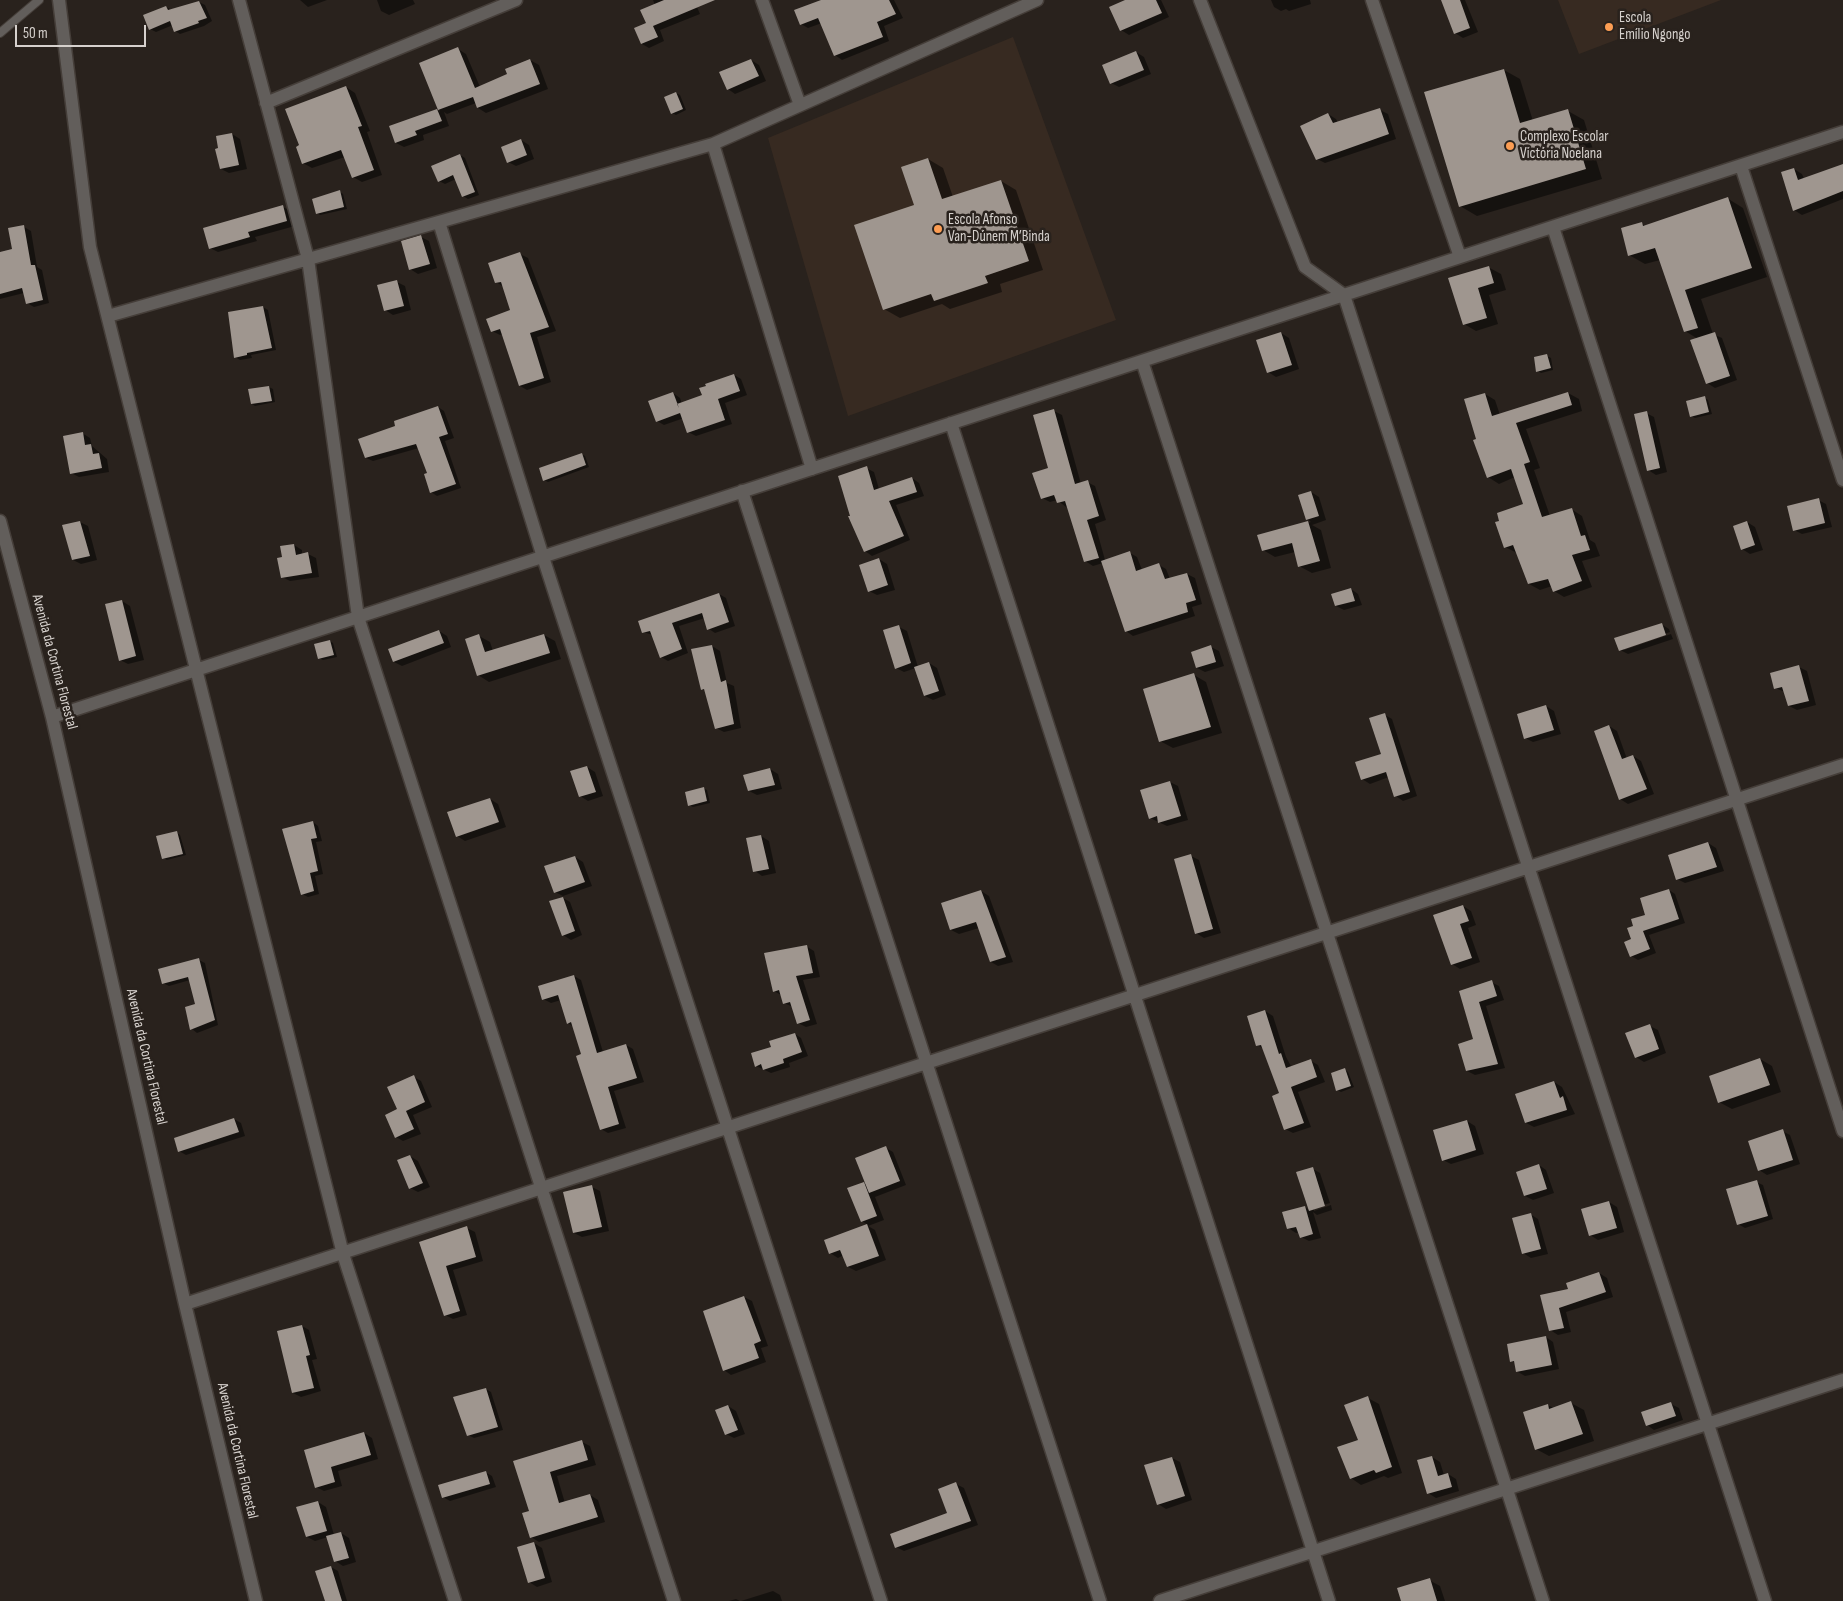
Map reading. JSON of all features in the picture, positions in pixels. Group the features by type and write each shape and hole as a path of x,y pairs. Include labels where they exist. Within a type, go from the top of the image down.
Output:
{"street":[{"path":"60,0 90,247 343,1254 455,1601"},
{"path":"238,0 308,259 358,617 674,1601"},
{"path":"266,103 516,0"},
{"path":"762,0 800,105"},
{"path":"108,316 713,144 1037,0"},
{"path":"1200,0 1305,268 1344,295 1764,1601"},
{"path":"1372,0 1460,257"},
{"path":"52,717 1843,132"},
{"path":"713,144 812,469"},
{"path":"1741,166 1843,480"},
{"path":"439,222 543,557 881,1601"},
{"path":"1553,227 1843,1131"},
{"path":"1142,361 1543,1601"},
{"path":"951,423 1329,1601"},
{"path":"742,491 1100,1601"},
{"name":"Avenida da Cortina Florestal","path":"0,521 52,717 185,1304 256,1601"},
{"path":"185,1304 1843,765"},
{"path":"1160,1601 1843,1380"}],"lane":[{"path":"0,33 39,0"}],"shaded area":[{"name":"Escola Emílio Ngongo","path":"1558,0 1721,0 1579,54"},
{"name":"Escola Afonso Van-Dúnem M’Binda","path":"1013,37 1116,320 848,416 768,138"}],"building":[{"path":"664,0 715,0 653,26 658,37 641,44 634,28 646,23 640,10"},
{"path":"821,0 889,0 896,14 877,22 883,37 834,56 818,18 800,25 794,10"},
{"path":"1125,0 1156,0 1162,13 1120,31 1109,7"},
{"path":"1441,0 1460,0 1470,28 1454,34"},
{"path":"199,1 207,18 198,21 199,23 174,32 170,21 149,30 143,15 166,6 168,10"},
{"path":"458,47 475,88 507,74 505,69 530,59 540,84 477,108 473,97 438,110 419,63"},
{"path":"1136,51 1144,70 1110,84 1102,65"},
{"path":"751,59 759,76 727,90 719,72"},
{"name":"Complexo Escolar Victória Noelana","path":"1504,69 1520,123 1568,109 1586,169 1459,207 1424,92"},
{"path":"346,86 362,126 358,127 374,170 352,178 341,150 302,164 296,147 299,145 285,109"},
{"path":"676,92 683,109 671,114 664,97"},
{"path":"1380,108 1389,134 1316,160 1300,126 1328,113 1333,123"},
{"path":"437,109 442,121 415,131 417,135 395,143 389,126"},
{"path":"232,133 239,165 220,169 215,149 218,148 216,136"},
{"path":"521,139 527,155 507,163 501,147"},
{"path":"460,154 475,192 462,197 453,175 438,182 431,166"},
{"path":"928,158 942,199 1001,180 1029,261 985,276 988,283 934,301 931,294 883,310 854,225 914,205 901,167"},
{"path":"1843,164 1843,191 1793,211 1781,172 1794,168 1798,180"},
{"path":"340,190 344,207 316,214 312,199"},
{"path":"1728,197 1752,268 1685,290 1698,328 1684,332 1655,248 1628,256 1621,228 1642,222 1643,226"},
{"path":"283,205 287,221 248,232 250,237 209,249 203,228"},
{"path":"24,225 31,265 35,265 43,300 26,304 22,288 0,294 0,252 12,249 8,228"},
{"path":"421,235 430,264 409,270 401,241"},
{"path":"520,252 549,327 530,333 544,378 519,386 500,329 491,332 486,319 510,310 501,282 495,283 488,263"},
{"path":"1489,266 1494,283 1478,288 1487,318 1463,325 1448,278"},
{"path":"397,280 404,306 384,311 377,285"},
{"path":"263,306 272,348 247,353 247,355 234,358 228,312"},
{"path":"1281,332 1292,365 1267,373 1256,340"},
{"path":"1715,332 1730,376 1706,384 1690,340"},
{"path":"1547,354 1551,368 1536,372 1534,357"},
{"path":"734,374 740,391 718,399 725,420 687,433 680,413 656,422 648,401 673,392 677,404 702,395 699,388 706,386 705,384"},
{"path":"269,386 272,401 251,404 248,389"},
{"path":"1568,392 1572,405 1516,423 1530,462 1524,464 1542,517 1572,508 1581,536 1585,535 1590,550 1572,555 1582,581 1553,592 1548,579 1528,584 1513,545 1504,548 1495,522 1499,521 1497,513 1523,504 1511,469 1487,478 1473,440 1476,439 1464,399 1485,393 1492,416"},
{"path":"1705,396 1709,412 1690,417 1686,401"},
{"path":"438,406 448,434 439,437 456,484 430,493 424,474 427,473 416,444 365,458 358,439 395,426 394,421"},
{"path":"1054,409 1075,484 1088,480 1099,516 1087,520 1099,558 1084,562 1065,501 1057,503 1054,495 1041,499 1032,473 1048,468 1033,415"},
{"path":"1647,411 1660,468 1647,471 1634,414"},
{"path":"83,432 85,445 91,444 93,454 99,453 102,468 70,474 63,436"},
{"path":"582,453 586,465 543,481 539,468"},
{"path":"867,466 874,490 912,477 917,492 889,501 904,536 864,552 848,516 850,516 838,476"},
{"path":"1311,491 1319,516 1306,520 1298,495"},
{"path":"1819,498 1825,523 1793,531 1787,506"},
{"path":"80,521 90,556 72,560 62,525"},
{"path":"1308,521 1320,561 1298,567 1292,543 1262,551 1257,535"},
{"path":"1747,521 1755,545 1741,550 1733,526"},
{"path":"294,544 296,555 308,552 312,573 281,578 277,558 282,557 280,546"},
{"path":"1130,551 1136,571 1159,563 1165,579 1187,573 1196,600 1186,603 1188,612 1125,632 1101,561"},
{"path":"879,558 888,585 868,592 859,565"},
{"path":"1351,588 1355,601 1335,606 1331,594"},
{"path":"719,593 729,622 707,630 702,613 672,623 682,649 660,658 650,631 642,633 638,621"},
{"path":"122,600 136,656 119,661 105,604"},
{"path":"1662,623 1666,635 1619,651 1614,638"},
{"path":"899,625 911,663 895,669 883,630"},
{"path":"439,630 444,643 393,662 388,649"},
{"path":"479,634 485,652 544,634 550,653 477,676 465,639"},
{"path":"330,640 334,655 318,659 314,644"},
{"path":"712,645 721,682 726,680 734,724 715,729 704,689 701,690 691,649"},
{"path":"1211,645 1216,662 1196,668 1191,652"},
{"path":"929,662 939,691 924,696 914,667"},
{"path":"1799,665 1809,701 1788,706 1782,687 1774,689 1770,673"},
{"path":"1194,673 1211,727 1159,742 1143,689"},
{"path":"1546,705 1554,730 1524,739 1517,714"},
{"path":"1385,713 1410,792 1394,797 1386,772 1361,780 1355,762 1381,754 1369,718"},
{"path":"1609,725 1622,759 1633,755 1647,789 1619,800 1594,731"},
{"path":"587,766 596,792 579,797 570,771"},
{"path":"770,768 775,785 748,791 743,775"},
{"path":"1170,781 1181,816 1158,823 1157,816 1149,819 1140,790"},
{"path":"704,787 707,801 688,806 685,792"},
{"path":"490,798 499,822 456,837 447,812"},
{"path":"313,821 317,838 311,839 318,871 310,873 314,891 301,895 282,829"},
{"path":"177,831 183,854 162,859 156,836"},
{"path":"761,835 769,869 753,872 746,838"},
{"path":"1708,842 1717,867 1676,880 1668,855"},
{"path":"1191,854 1213,929 1195,934 1174,859"},
{"path":"575,856 585,882 554,893 544,866"},
{"path":"1669,889 1679,919 1643,931 1650,949 1630,957 1624,942 1631,939 1627,928 1633,926 1631,919 1645,915 1640,898"},
{"path":"981,890 1006,957 990,962 976,922 950,930 941,903"},
{"path":"563,897 575,931 562,936 549,901"},
{"path":"1463,905 1469,921 1460,924 1472,958 1451,965 1433,915"},
{"path":"807,945 813,973 796,976 810,1020 797,1024 790,1002 783,1004 779,990 773,992 764,953"},
{"path":"199,958 215,1020 190,1030 185,1007 195,1004 188,977 162,984 158,969"},
{"path":"574,975 597,1053 626,1044 637,1078 608,1087 619,1124 600,1130 576,1056 581,1054 571,1022 567,1024 558,995 542,1000 538,986"},
{"path":"1492,980 1497,996 1479,1002 1498,1064 1466,1071 1458,1044 1473,1039 1459,991"},
{"path":"1265,1010 1279,1054 1281,1053 1286,1068 1311,1059 1317,1077 1291,1087 1304,1123 1284,1130 1272,1096 1279,1093 1261,1045 1256,1046 1247,1016"},
{"path":"1650,1024 1659,1049 1635,1058 1625,1033"},
{"path":"795,1033 802,1052 783,1059 784,1063 763,1070 761,1064 755,1067 751,1053 771,1047 769,1041"},
{"path":"1760,1058 1770,1085 1718,1103 1709,1076"},
{"path":"1345,1068 1351,1086 1336,1091 1331,1073"},
{"path":"414,1075 425,1102 406,1111 414,1129 395,1138 385,1115 397,1109 387,1087"},
{"path":"1554,1081 1560,1098 1563,1096 1567,1110 1525,1123 1515,1094"},
{"path":"234,1118 239,1132 178,1152 174,1138"},
{"path":"1467,1120 1476,1150 1442,1161 1433,1130"},
{"path":"1783,1129 1793,1160 1758,1171 1748,1141"},
{"path":"886,1146 900,1181 869,1193 855,1158"},
{"path":"410,1155 423,1183 409,1189 397,1160"},
{"path":"1539,1164 1547,1189 1524,1196 1516,1172"},
{"path":"1313,1167 1325,1206 1309,1211 1296,1172"},
{"path":"1757,1180 1768,1216 1737,1225 1726,1189"},
{"path":"864,1182 877,1216 861,1222 847,1188"},
{"path":"592,1185 602,1227 573,1233 563,1192"},
{"path":"1609,1201 1617,1228 1589,1236 1581,1209"},
{"path":"1305,1206 1313,1234 1300,1238 1296,1227 1287,1229 1282,1212"},
{"path":"1531,1213 1541,1249 1522,1254 1512,1218"},
{"path":"867,1224 879,1256 847,1267 840,1250 829,1254 824,1240"},
{"path":"467,1226 476,1257 446,1266 460,1311 444,1316 419,1242"},
{"path":"1599,1272 1606,1292 1559,1308 1564,1328 1549,1331 1540,1295 1568,1289 1566,1283"},
{"path":"744,1296 761,1341 754,1344 759,1358 723,1371 703,1311"},
{"path":"302,1325 310,1355 306,1356 314,1388 292,1393 277,1331"},
{"path":"1546,1336 1552,1365 1516,1372 1514,1361 1510,1362 1507,1344"},
{"path":"486,1388 498,1427 467,1436 453,1397"},
{"path":"1368,1396 1392,1467 1376,1473 1374,1470 1350,1479 1337,1447 1358,1440 1344,1405"},
{"path":"1571,1401 1583,1434 1535,1450 1523,1412 1548,1404 1549,1409"},
{"path":"1671,1402 1676,1416 1646,1426 1641,1412"},
{"path":"728,1405 738,1430 725,1435 715,1410"},
{"path":"364,1432 371,1455 331,1467 335,1482 315,1488 304,1450"},
{"path":"582,1440 588,1460 550,1472 559,1503 590,1494 598,1517 530,1538 522,1513 529,1511 513,1461"},
{"path":"1432,1456 1438,1476 1448,1473 1452,1487 1427,1494 1417,1460"},
{"path":"1172,1457 1185,1496 1157,1505 1144,1465"},
{"path":"486,1471 490,1484 442,1498 438,1485"},
{"path":"956,1482 971,1521 895,1548 890,1534 947,1513 938,1489"},
{"path":"318,1501 327,1531 306,1537 296,1507"},
{"path":"341,1532 349,1558 334,1562 326,1536"},
{"path":"534,1542 545,1578 528,1583 517,1547"},
{"path":"331,1566 342,1601 325,1601 315,1571"},
{"path":"1430,1578 1437,1601 1401,1601 1397,1588"}],"place":[{"name":"Escola Emílio Ngongo","path":"1609,27"},
{"name":"Complexo Escolar Victória Noelana","path":"1510,146"},
{"name":"Escola Afonso Van-Dúnem M’Binda","path":"938,229"}]}
